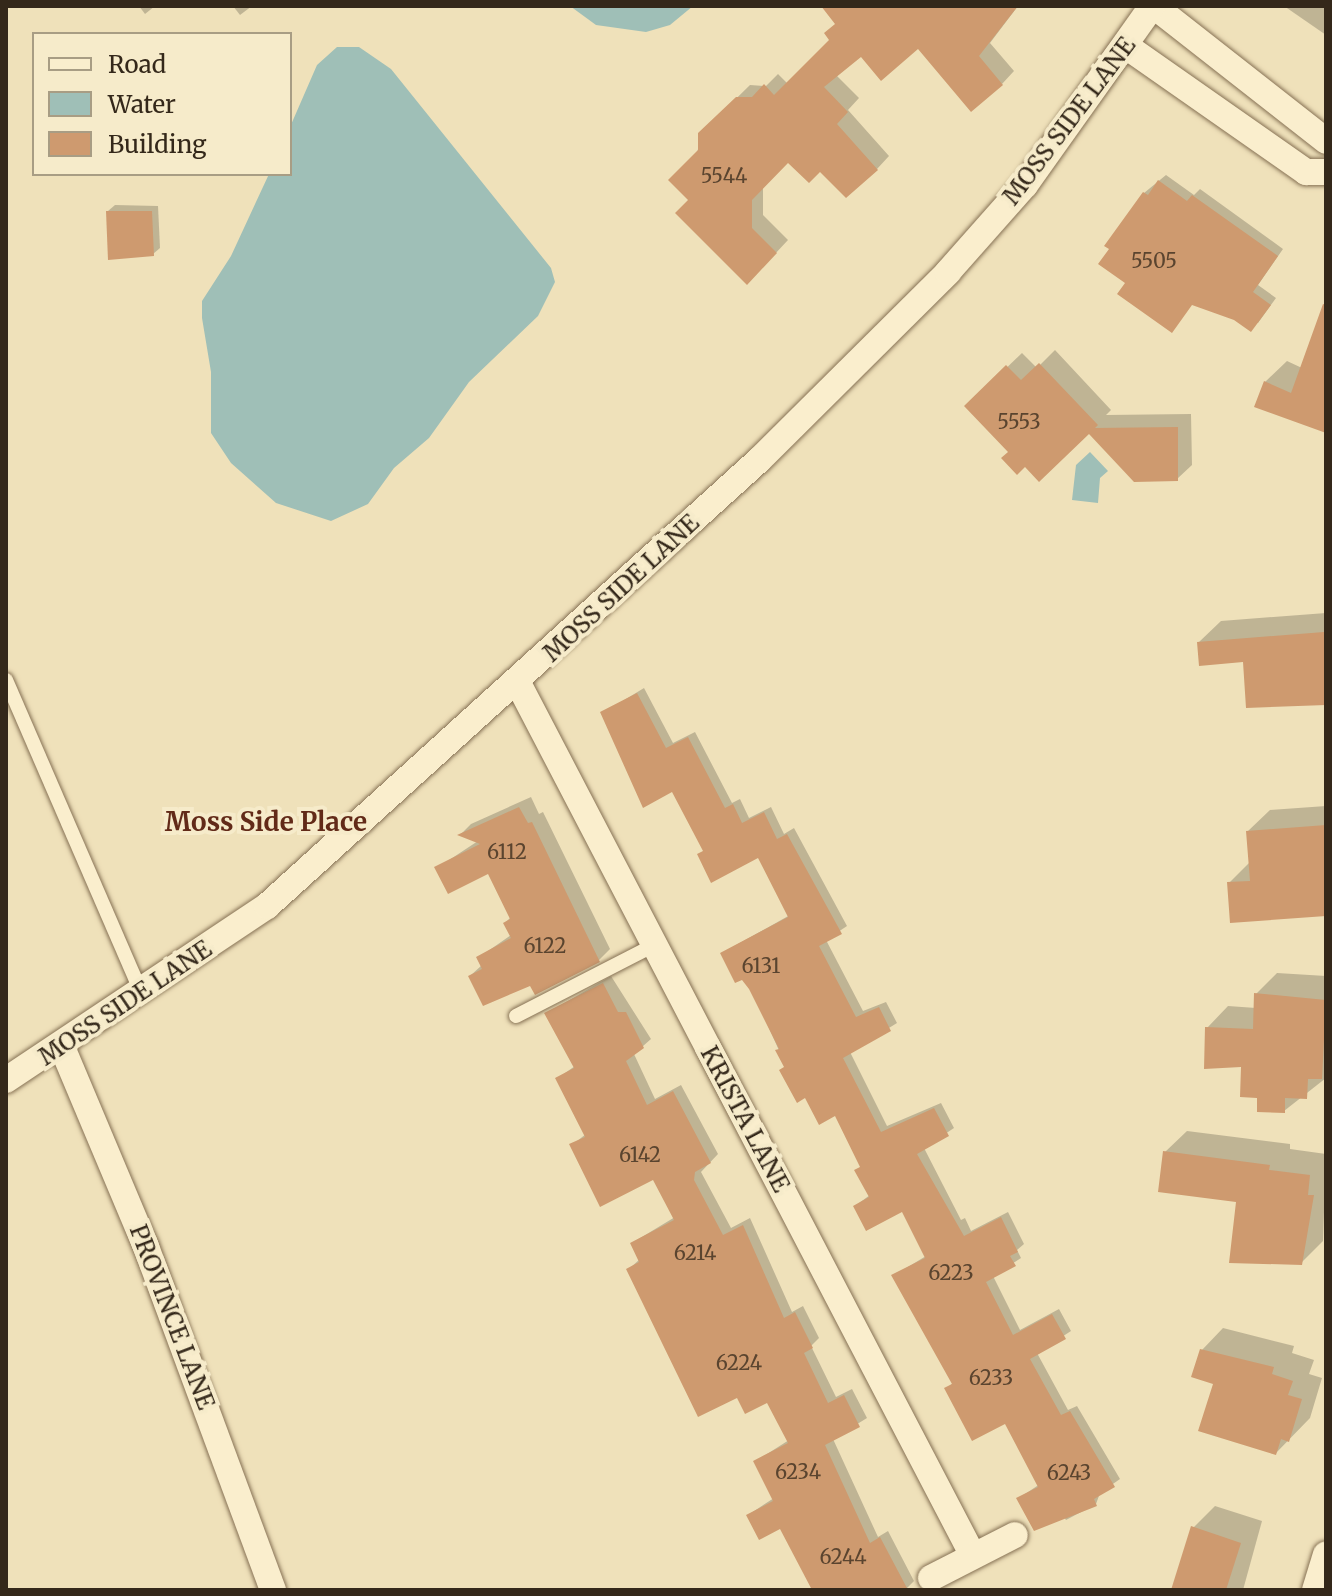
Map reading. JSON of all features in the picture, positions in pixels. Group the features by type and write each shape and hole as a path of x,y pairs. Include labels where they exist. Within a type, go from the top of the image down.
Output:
{"street":[{"name":"MOSS SIDE LANE","path":"6,1080 142,995 267,906 518,683 759,460 948,272 1049,155 1153,6"},
{"path":"1153,6 1326,141"},
{"path":"1126,46 1306,172 1326,172"},
{"name":"KRISTA LANE","path":"518,683 973,1556"},
{"name":"PROVINCE LANE","path":"62,1047 145,1244 273,1590"},
{"path":"931,1578 1015,1535"},
{"path":"1315,1590 1326,1555"}],"lane":[{"path":"6,680 142,995"},
{"path":"516,1016 654,945"}],"water":[{"path":"570,6 693,6 670,25 646,32 596,25"},
{"path":"337,47 359,47 391,69 551,268 555,282 538,316 469,382 429,438 394,468 368,504 331,521 276,503 231,463 211,433 211,372 202,318 202,301 231,256 268,176 292,176 292,122 317,65"},
{"path":"1090,452 1108,471 1100,478 1098,503 1072,500 1076,465"}],"building":[{"path":"821,6 1018,6 979,56 1003,85 971,112 918,49 881,81 861,57 824,87 848,112 837,124 878,170 846,198 820,172 809,183 788,163 752,200 752,228 777,253 747,285 675,213 688,200 668,180 698,150 698,133 736,97 752,97 764,84 774,95 829,40 824,33 835,24"},
{"path":"1158,180 1187,201 1192,195 1278,256 1253,292 1271,305 1251,332 1234,320 1192,305 1172,333 1117,294 1125,283 1098,264 1109,249 1104,246 1143,192 1148,195"},
{"path":"106,211 152,211 154,256 108,260"},
{"path":"1323,304 1326,305 1326,433 1254,407 1264,381 1291,393"},
{"path":"1039,363 1098,425 1095,428 1178,427 1178,481 1134,482 1089,434 1039,482 1025,467 1017,475 1001,458 1008,452 964,406 1006,365 1021,380"},
{"path":"1324,632 1326,705 1246,708 1243,662 1199,666 1197,642"},
{"path":"637,693 666,748 688,737 725,808 733,804 742,823 764,812 777,839 787,834 842,934 819,946 856,1017 879,1007 891,1031 843,1058 881,1132 934,1108 949,1136 917,1154 964,1236 1001,1217 1018,1252 1010,1256 1016,1266 986,1282 1013,1335 1052,1314 1066,1339 1030,1359 1061,1415 1070,1411 1115,1487 1094,1499 1097,1506 1034,1531 1016,1498 1038,1487 1005,1424 972,1441 944,1388 952,1384 891,1275 925,1258 902,1212 866,1231 853,1206 869,1197 854,1170 860,1167 835,1116 819,1125 805,1098 797,1103 779,1070 784,1067 775,1050 779,1049 749,989 742,980 735,983 720,953 788,917 758,858 711,883 697,854 703,851 672,792 643,808 600,712"},
{"path":"519,807 528,823 532,822 600,962 535,995 530,986 483,1006 468,976 482,969 476,957 511,938 503,923 510,919 488,874 448,894 434,867 480,844 457,835"},
{"path":"1326,825 1326,916 1230,923 1227,882 1250,881 1246,831"},
{"path":"603,983 618,1012 626,1012 644,1048 626,1061 647,1105 673,1091 711,1163 695,1172 694,1180 723,1235 743,1225 784,1318 795,1312 813,1348 804,1353 828,1403 844,1395 860,1427 825,1445 870,1543 880,1537 908,1590 812,1590 780,1529 759,1540 746,1515 773,1501 753,1461 788,1443 767,1403 745,1414 737,1398 698,1417 626,1269 639,1262 630,1243 674,1220 653,1180 600,1207 569,1144 585,1137 555,1078 574,1068 544,1013"},
{"path":"1254,993 1326,1000 1322,1079 1308,1079 1307,1099 1285,1098 1285,1113 1257,1112 1257,1098 1240,1097 1241,1067 1204,1069 1205,1027 1253,1029"},
{"path":"1163,1151 1270,1165 1269,1170 1310,1175 1308,1195 1314,1195 1302,1265 1229,1263 1236,1202 1158,1192"},
{"path":"1200,1349 1274,1367 1272,1374 1293,1381 1288,1395 1302,1399 1289,1442 1281,1439 1276,1455 1198,1431 1213,1384 1191,1377"},
{"path":"1191,1526 1241,1543 1226,1590 1171,1590"}],"district":[{"name":"Moss Side Place","path":"266,822"}]}
